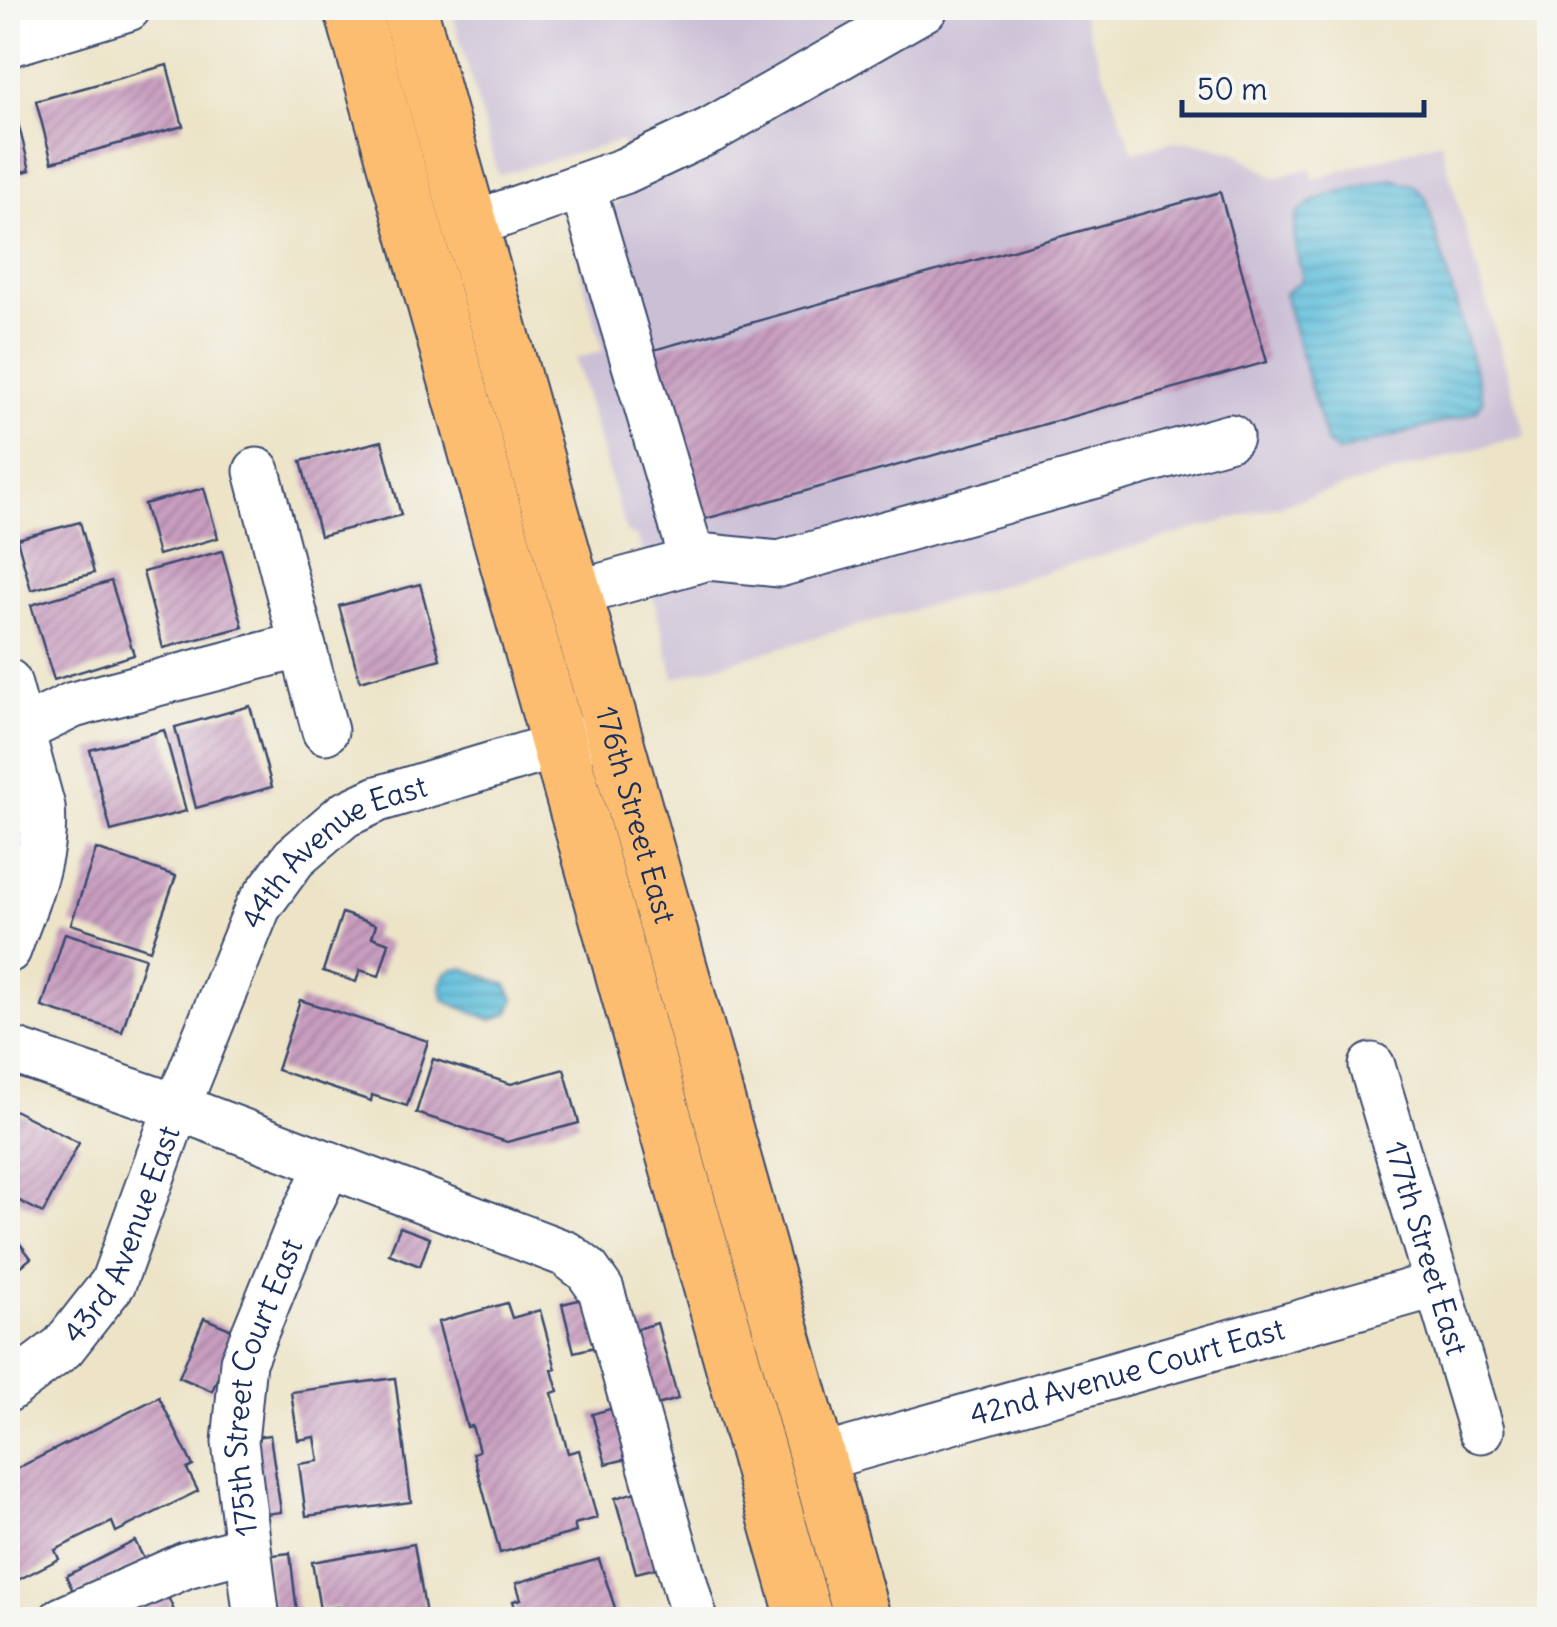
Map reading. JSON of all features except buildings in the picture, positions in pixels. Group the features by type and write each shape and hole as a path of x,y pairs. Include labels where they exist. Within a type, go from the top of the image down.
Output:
{"main road":[{"name":"176th Street East","path":"352,8 804,1620"},
{"name":"176th Street East","path":"410,8 863,1620"}],"street":[{"path":"470,225 624,171 712,130 926,8"},
{"path":"8,44 117,9"},
{"path":"582,186 692,561"},
{"path":"574,594 708,557 779,564 1230,437"},
{"path":"257,471 325,730"},
{"path":"14,733 73,704 302,645"},
{"path":"8,682 14,733 42,807 43,841 42,854 8,950"},
{"name":"44th Avenue East","path":"177,1107 258,907 294,858 344,815 378,799 612,729"},
{"path":"8,1049 177,1107 566,1254 588,1270 601,1290 695,1620"},
{"name":"177th Street East","path":"1372,1066 1481,1430"},
{"name":"43rd Avenue East","path":"8,1389 63,1347 113,1283 177,1107"},
{"name":"175th Street Court East","path":"256,1620 236,1442 243,1362 296,1232 329,1164"},
{"name":"42nd Avenue Court East","path":"817,1459 1438,1284"},
{"path":"62,1620 186,1565 246,1549"}],"shaded area":[{"path":"451,8 1080,8 1133,152 1172,142 1192,142 1237,153 1275,178 1309,168 1315,179 1440,141 1525,435 674,678 638,538 626,532 575,359 603,351 575,250 633,186 621,141 498,175"}],"water":[{"path":"1391,179 1414,185 1426,198 1483,400 1477,411 1461,417 1338,452 1327,444 1284,294 1303,279 1295,223 1302,209 1312,202"},
{"path":"463,968 507,985 514,999 509,1013 492,1020 443,998 444,976"}]}
